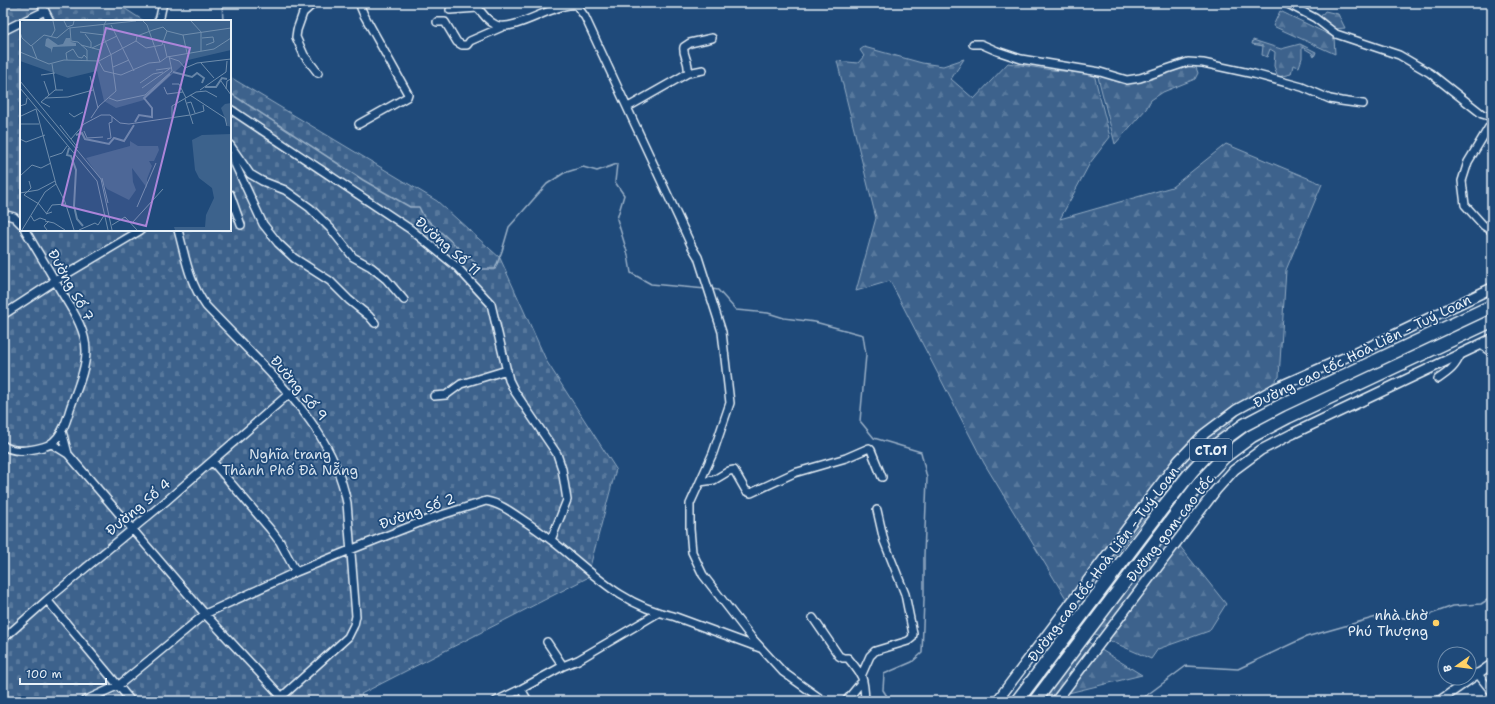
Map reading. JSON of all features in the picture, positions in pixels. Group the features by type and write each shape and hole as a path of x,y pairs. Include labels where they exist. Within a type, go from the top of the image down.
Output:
{"highway":[{"name":"Đường cao tốc Hoà Liên - Tuý Loan","path":"1018,701 1165,505 1192,471 1215,446 1244,425 1282,405 1492,306"},
{"name":"Đường cao tốc Hoà Liên - Tuý Loan","path":"1035,701 1202,480 1224,457 1252,436 1288,417 1492,321"}],"main road":[{"path":"997,701 1161,483 1179,460 1204,434 1236,410 1278,387 1492,288"},
{"name":"Đường gom cao tốc","path":"1056,701 1189,524 1234,470 1261,450 1292,434 1492,339"}],"street":[{"path":"41,3 50,20"},
{"path":"158,20 163,3"},
{"path":"314,3 303,13 296,37 304,55 318,73"},
{"path":"359,124 408,96 408,92 360,8 360,3"},
{"path":"1286,3 1314,18 1336,34 1399,55 1430,73 1482,114 1492,117"},
{"path":"437,22 445,22 457,42 462,45 467,45 470,42 502,27 513,25 562,6 576,4 585,17 698,257 722,332 730,403 713,454 690,504 692,552 703,575 747,632 783,672 824,701"},
{"path":"450,10 469,8 476,5 492,23 502,27"},
{"path":"26,20 45,11"},
{"path":"3,31 20,23"},
{"path":"688,72 688,62 683,51 684,47 690,43 712,38"},
{"path":"973,44 980,44 1021,59 1100,72 1127,80 1140,78 1188,62 1203,63 1254,74 1302,87 1340,102 1363,104"},
{"path":"628,107 676,81 688,72 703,70"},
{"name":"Đường Số 11","path":"231,110 401,222 457,267 491,304 507,370 515,392 557,454 562,469 567,500 551,540"},
{"path":"1492,122 1468,162 1462,181 1465,205 1483,225 1492,231"},
{"path":"231,147 250,174 262,182 285,190 310,208 353,257 371,267 386,279 404,300"},
{"path":"231,147 235,164 263,224 278,243 294,258 330,281 375,323"},
{"path":"231,197 241,225"},
{"path":"3,214 14,217 20,223"},
{"path":"14,217 20,214"},
{"name":"Đường Số 7","path":"26,231 79,323 86,344 85,361 68,416 62,431 52,444"},
{"path":"3,315 55,281 138,231"},
{"name":"Đường Số 9","path":"178,231 188,273 202,301 290,393 317,429 326,444 340,475 347,503 356,616 354,626 348,637 280,699"},
{"path":"1481,345 1492,353"},
{"path":"1438,378 1456,365 1461,354"},
{"path":"434,396 446,395 461,384 507,370"},
{"name":"Đường Số 4","path":"3,639 290,393"},
{"path":"62,431 68,454"},
{"path":"3,445 7,449 14,451 52,444 68,454 132,530 280,699"},
{"path":"700,482 714,480 729,471 734,470 746,491 751,493 794,473 846,458 869,448 882,477"},
{"path":"212,461 280,542 296,572"},
{"name":"Đường Số 2","path":"84,701 119,685 205,614 296,572 350,550 429,519 486,501 495,504 515,515 551,540 611,589 635,603 658,613 680,618 762,648"},
{"path":"862,674 872,653 878,649 908,641 912,638 913,634 905,594 884,541 877,510"},
{"path":"47,600 132,701"},
{"path":"496,701 563,666 578,660 658,613"},
{"path":"813,618 839,656 848,658 862,674 865,689 865,701"},
{"path":"546,642 563,666"},
{"path":"1492,664 1477,673 1492,692"},
{"path":"846,701 860,684"},
{"path":"1439,701 1459,686"},
{"path":"521,689 528,701"}],"green space":[{"name":"Nghĩa trang Thành Phố Đà Nẵng","path":"3,3 116,3 142,20 20,20 20,231 231,231 231,78 437,201 500,258 547,362 616,469 587,578 361,694 365,701 3,701"},
{"path":"1280,11 1334,37 1335,54 1273,26"},
{"path":"1325,11 1338,14 1345,28 1335,29 1321,16"},
{"path":"1253,40 1281,49 1300,44 1316,52 1314,57 1312,53 1302,47 1302,58 1299,67 1293,65 1291,74 1278,77 1274,66 1275,52 1270,49 1267,57 1262,55 1263,46 1252,44"},
{"path":"864,47 922,63 943,66 964,59 951,79 974,99 1008,63 1052,70 1094,74 1110,137 1090,163 1060,219 1172,187 1226,144 1322,184 1286,270 1279,377 1193,458 1073,610 984,463 890,281 856,291 876,218 837,61 858,63 864,56 860,50"},
{"path":"1194,62 1198,73 1195,79 1163,92 1151,100 1146,109 1115,144 1097,73 1120,80 1155,69"},
{"path":"1167,530 1226,604 1209,631 1158,649 1151,659 1088,631"},
{"path":"1085,640 1142,675 1044,699"}],"waterway":[{"path":"222,3 223,20"},
{"path":"231,94 363,180 410,207 419,207 424,217 482,269 495,269 509,227 547,184 564,173 583,167 597,171 617,164 615,182 624,195 617,219 628,255 631,273 651,284 706,289"},
{"path":"712,289 718,290 736,310 768,313 784,318 815,322 863,335 866,355 860,421 874,438 921,452 927,478 922,653 912,662 884,674 883,690 890,701"},
{"path":"1139,701 1186,666 1238,669 1306,637 1380,616 1417,619 1453,606 1481,604 1492,597"}],"place":[{"name":"nhà thờ Phú Thượng","path":"1436,623"}]}
